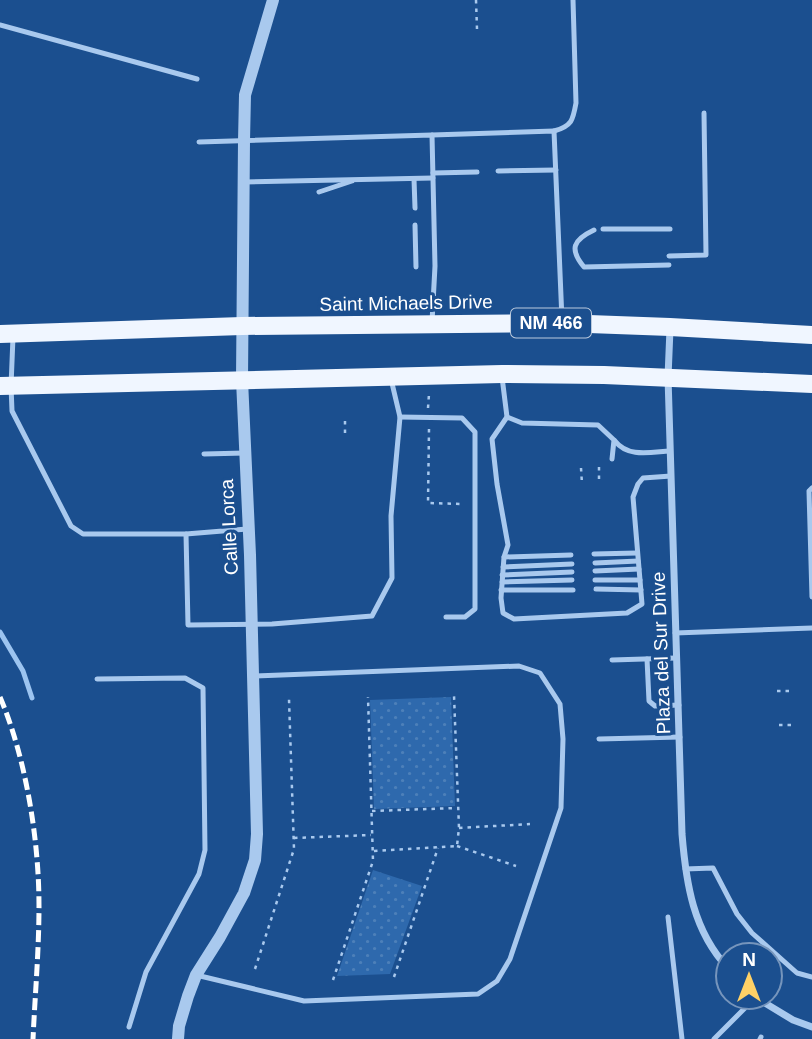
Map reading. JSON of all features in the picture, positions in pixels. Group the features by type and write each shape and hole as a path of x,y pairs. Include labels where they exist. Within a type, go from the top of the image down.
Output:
{"main road":[{"name":"Saint Michaels Drive","path":"7,334 242,326 562,323 812,335"},
{"path":"5,386 502,374 668,377 812,384"}],"street":[{"name":"Calle Lorca","path":"178,1039 182,1016 196,975 244,893 256,860 252,625 242,380 244,141 245,94 273,0"},
{"name":"Plaza del Sur Drive","path":"670,327 668,377 682,834 690,896 704,934 714,948"},
{"path":"778,1011 812,1027"}],"lane":[{"path":"199,142 554,131 564,128 573,120 576,103 573,0"},
{"path":"0,25 197,79"},
{"path":"669,256 706,255 704,113"},
{"path":"554,131 562,323"},
{"path":"432,135 435,267 432,323"},
{"path":"498,171 556,170"},
{"path":"244,182 414,179 477,172"},
{"path":"318,192 358,179"},
{"path":"414,179 415,208"},
{"path":"415,225 416,267"},
{"path":"603,229 670,229"},
{"path":"594,230 583,235 575,246 576,257 584,267 669,265"},
{"path":"7,334 5,386 12,411 71,526 83,534 186,534 248,529"},
{"path":"502,374 507,417 492,439 508,545 504,557 500,598 503,613 514,619 627,613 642,604 632,497 643,478 671,476"},
{"path":"186,534 188,625 252,625 372,617 392,578 391,516 400,417 391,376"},
{"path":"400,417 461,418 475,432 475,609 465,617 446,617"},
{"path":"507,417 522,423 598,425 621,449 630,452 670,451"},
{"path":"612,459 614,440"},
{"path":"204,454 245,453"},
{"path":"812,488 809,491 812,597"},
{"path":"594,554 637,553"},
{"path":"504,557 571,555"},
{"path":"595,563 638,561"},
{"path":"502,578 572,568 503,567"},
{"path":"595,571 639,569"},
{"path":"502,578 572,580"},
{"path":"596,580 640,580"},
{"path":"596,589 641,590"},
{"path":"501,590 573,590"},
{"path":"675,633 812,628"},
{"path":"612,660 676,658"},
{"path":"647,659 649,701 655,706 678,705"},
{"path":"196,975 304,1001 478,994 497,981 510,959 561,808 563,739 559,704 540,673 519,666 253,676"},
{"path":"97,679 185,678 203,688 205,850 199,874 146,972 129,1027"},
{"path":"599,739 680,737"},
{"path":"685,869 713,868 737,914 752,933 797,974 812,977"},
{"path":"668,917 682,1039"},
{"path":"713,1039 741,1011"}],"path":[{"path":"476,0 477,29"},
{"path":"428,411 429,394"},
{"path":"345,421 345,435"},
{"path":"429,422 428,503 460,504"},
{"path":"599,467 599,484"},
{"path":"581,468 582,484"},
{"path":"777,691 792,691"},
{"path":"454,695 459,828 457,846"},
{"path":"333,980 373,861 368,697"},
{"path":"255,969 294,849 289,699"},
{"path":"779,725 793,725"},
{"path":"372,811 457,807"},
{"path":"459,828 530,824"},
{"path":"294,838 372,835"},
{"path":"373,851 457,846 516,866"},
{"path":"394,977 438,848"}],"shaded area":[{"path":"451,697 455,806 374,809 370,700"},
{"path":"373,870 422,886 390,974 337,976"}],"waterway":[{"path":"0,632 23,671 32,698"}],"railway":[{"path":"0,697 24,773 37,854 39,923 33,1039"}]}
